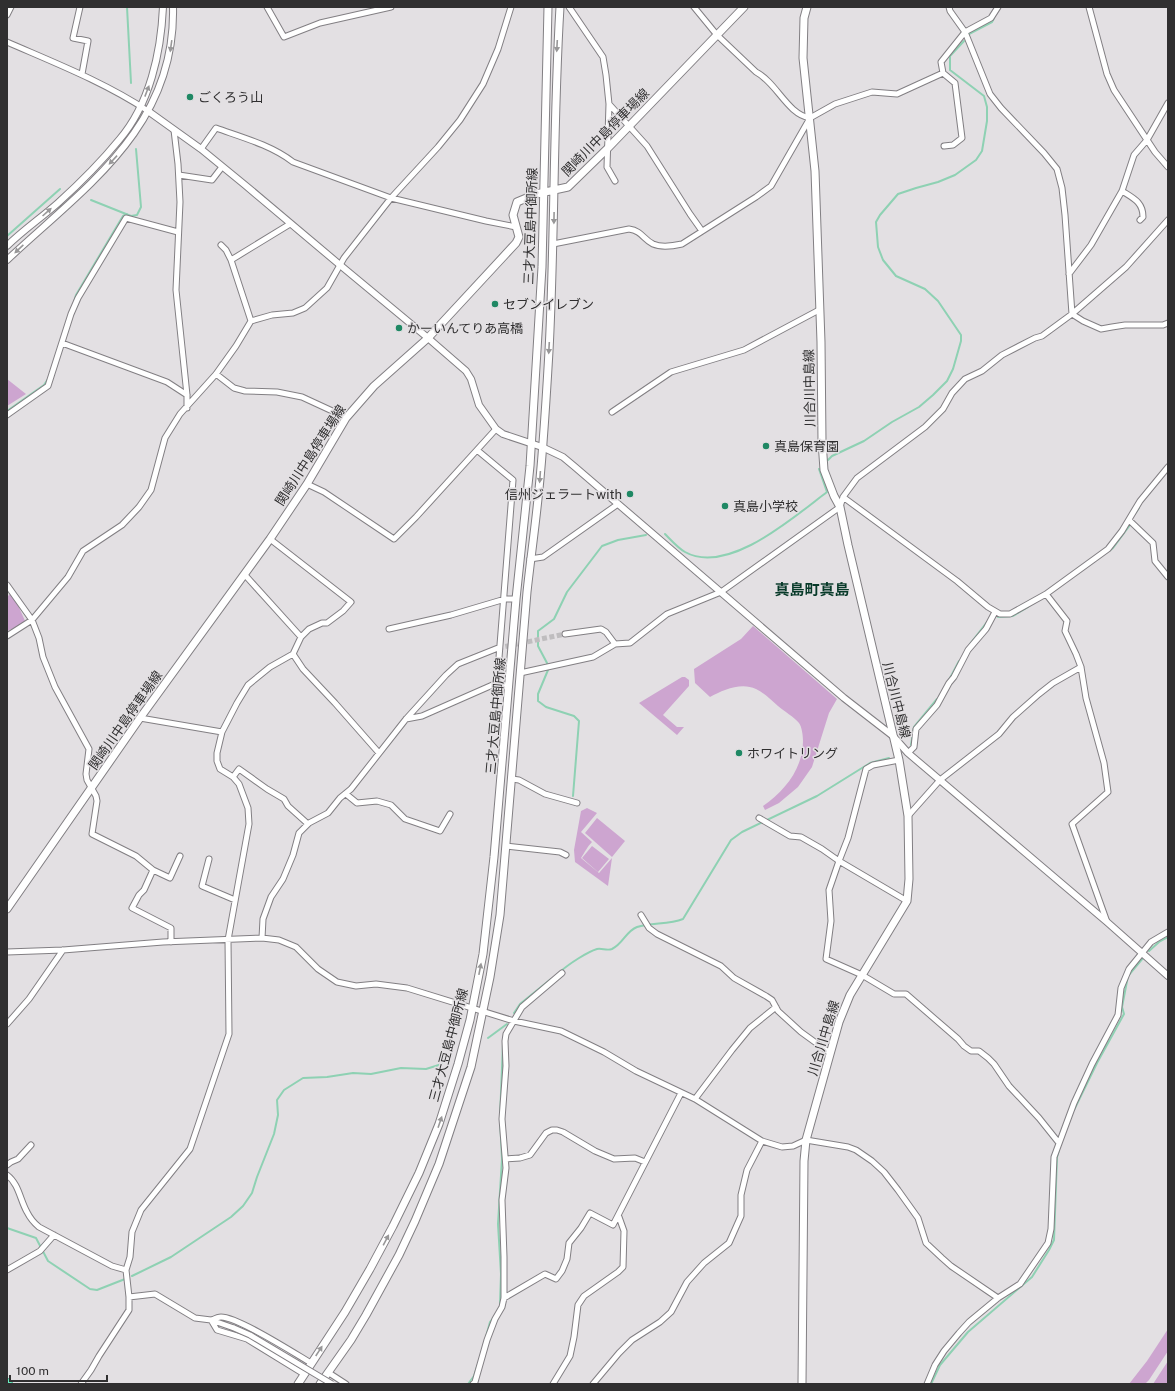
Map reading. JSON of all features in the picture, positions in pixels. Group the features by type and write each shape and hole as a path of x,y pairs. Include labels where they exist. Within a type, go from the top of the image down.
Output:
{"main road":[{"name":"三才大豆島中御所線","path":"298,1384 345,1312 370,1269 419,1173 442,1116 458,1064 470,1020 483,954 494,857 531,444 542,267 548,7"},
{"name":"三才大豆島中御所線","path":"320,1384 351,1340 377,1296 399,1255 430,1188 471,1067 490,977 500,915 530,559 537,508 549,352 557,53 560,7"},
{"name":"関崎川中島停車場線","path":"7,909 140,718 270,539 307,484 346,418 374,386 428,338 516,243 519,236 513,215 517,202 536,194 568,187 629,127 744,7"},
{"name":"川合川中島線","path":"802,1384 804,1161 806,1140 839,1022 850,995 908,901 909,878 908,816 899,760 840,506 824,470 815,171 803,58 804,18 807,7"}],"street":[{"path":"7,14 11,7"},
{"path":"80,7 73,38 88,41 82,74"},
{"path":"7,246 59,201 120,140 141,106 148,90 157,61 162,29 163,7"},
{"path":"7,260 96,178 123,150 148,111 158,91 170,53 173,7"},
{"path":"267,7 284,37 320,23 391,7"},
{"path":"7,636 32,620 68,577 84,552 122,525 140,506 151,490 165,438 180,414 216,374 236,346 251,321 272,315 293,313 305,308 327,288 340,266 391,198 438,147 460,120 483,84 498,49 511,7"},
{"path":"570,7 602,57 606,75 609,104 607,167 615,181"},
{"path":"694,7 717,35 756,72 762,75 776,88 788,104 803,117 810,118"},
{"path":"949,7 965,32 990,94 1001,108 1044,152 1057,169 1063,195 1072,314"},
{"path":"944,146 953,148 962,138 955,83 943,73 942,62 965,32 991,18 998,7"},
{"path":"1089,7 1107,74 1114,90 1147,140 1168,167"},
{"path":"7,42 82,74 112,89 141,106 201,150 466,371 471,379 479,405 496,429 503,434 542,447 563,457 844,698 893,736 908,753 1107,922 1168,976"},
{"path":"553,244 629,229 637,230 653,244 670,246 682,244 771,186 810,118 835,104 872,92 897,94 943,73"},
{"path":"1069,274 1091,245 1122,191 1134,155 1147,140 1168,103"},
{"path":"609,104 647,146 702,231"},
{"path":"201,150 216,128 283,155 293,162 391,198 486,222 516,227"},
{"path":"174,130 179,175 180,202 176,290 187,395 187,408"},
{"path":"179,175 212,180 222,167"},
{"path":"1122,191 1137,201 1142,207 1143,217 1140,220"},
{"path":"7,415 48,386 71,314 78,298 126,218 178,232"},
{"path":"520,673 593,657 615,644 630,643 668,614 721,592 840,506 843,497 857,478 925,428 943,409 952,393 965,379 982,371 1002,355 1042,336 1072,314 1126,267 1168,220"},
{"path":"231,260 290,224"},
{"path":"221,245 226,250 231,260 251,321"},
{"path":"612,412 671,372 744,350 819,310"},
{"path":"1072,314 1101,329 1112,326 1163,325 1168,323"},
{"path":"62,343 167,382 187,395"},
{"path":"216,374 234,388 245,391 277,392 302,397 346,418"},
{"path":"307,484 324,492 394,539 496,429"},
{"path":"477,450 513,480 505,599 497,683"},
{"path":"843,497 957,581 995,612 1000,614 1010,614 1046,594 1108,549 1129,520 1140,501 1168,467"},
{"path":"530,559 543,557 618,504"},
{"path":"1129,520 1153,543 1155,560 1168,577"},
{"path":"81,1384 129,1310 126,1270 130,1257 132,1232 141,1210 190,1149 229,1034 228,940 249,824 248,808 239,784 233,777 220,768 217,761 217,753 222,732 236,703 248,685 270,667 293,654 301,637 309,629 322,623 327,623 335,618 351,602 270,539"},
{"path":"245,575 301,637"},
{"path":"7,585 32,620 39,638 43,657 56,687 89,749 86,774 87,780 97,801 92,834 136,856 154,870 170,878 180,856"},
{"path":"1046,594 1067,621 1065,631 1081,667 1086,698 1104,763 1108,792 1072,824 1107,922"},
{"path":"389,629 451,615 505,599 516,599"},
{"path":"908,753 914,748 916,729 937,705 968,650 986,629 995,612"},
{"path":"564,634 601,629 606,632 615,644"},
{"path":"262,938 263,919 271,897 283,879 293,855 299,833 308,824 328,813 351,789 406,719 458,664 498,648"},
{"path":"293,654 303,669 379,752"},
{"path":"908,816 940,780 999,734 1013,717 1053,683 1081,667"},
{"path":"406,719 422,716 497,683 509,686"},
{"path":"140,718 222,732"},
{"path":"899,760 873,764 866,769 848,838 829,890 831,921 826,959 862,975 894,994 906,994 913,998 964,1046 971,1051 979,1051 988,1058 1009,1086 1039,1118 1059,1143"},
{"path":"233,777 239,768 267,789 284,799 288,806 308,824"},
{"path":"512,779 518,780 545,794 577,803"},
{"path":"346,794 357,803 377,801 391,804 405,819 440,831 450,814"},
{"path":"762,820 790,836 801,838 822,849 839,861 908,901"},
{"path":"506,846 560,852 566,855"},
{"path":"209,859 202,886 235,900"},
{"path":"154,870 144,890 139,895 132,908 171,928 171,942"},
{"path":"642,915 647,925 657,934 722,966 734,978 772,1000 778,1011 801,1032 830,1053"},
{"path":"927,1384 935,1365 944,1351 969,1322 998,1298 1020,1284 1048,1243 1051,1229 1054,1157 1059,1143 1092,1064 1118,1015 1121,988 1129,969 1141,952 1151,942 1168,932"},
{"path":"7,952 63,950 171,942 262,938 279,940 296,947 318,969 337,982 356,986 376,984 407,988 514,1021 560,1031 604,1052 682,1093 762,1141 782,1147 793,1146 806,1140 848,1147 856,1150 872,1161 884,1172 898,1190 918,1218 926,1242 951,1266 998,1298"},
{"path":"7,1024 29,999 63,950"},
{"path":"473,1384 475,1382 487,1340 495,1319 502,1307 504,1298 502,1200 506,1159 502,1119 506,1066 506,1034 522,1007 562,973"},
{"path":"694,1100 750,1028 776,1007"},
{"path":"504,1298 545,1274 556,1279 562,1271 567,1259 569,1244 590,1213 613,1225 619,1217 645,1162 682,1093"},
{"path":"506,1159 520,1158 530,1155 546,1133 552,1130 563,1132 595,1151 614,1159 635,1158 645,1162"},
{"path":"593,1384 627,1344 660,1322 671,1312 687,1282 704,1263 729,1243 741,1216 741,1194 747,1170 762,1141"},
{"path":"7,1165 18,1159 31,1145"},
{"path":"7,1175 11,1178 16,1187 26,1212 39,1227 112,1266 126,1270"},
{"path":"553,1384 570,1356 578,1305 584,1296 623,1267 624,1231 619,1217"},
{"path":"7,1270 41,1250 54,1235"},
{"path":"129,1297 155,1294 195,1318 211,1320 250,1335 332,1384"},
{"path":"211,1320 220,1317 249,1327 311,1363"},
{"path":"211,1320 217,1330 247,1339 304,1374"},
{"path":"329,1373 346,1384"}],"shaded area":[{"path":"7,379 26,394 7,406"},
{"path":"12,592 26,623 7,631 7,597"},
{"path":"753,626 837,699 829,713 812,767 798,787 779,803 765,810 763,806 785,786 800,760 803,737 802,729 799,723 765,695 750,687 744,686 732,688 710,697 695,683 694,669 741,639"},
{"path":"682,677 689,680 689,686 663,715 677,727 684,727 677,735 639,703"},
{"path":"587,808 597,813 581,832 592,842 581,858 599,873 612,858 608,886 575,862 574,850 581,811"},
{"path":"597,818 625,841 612,857 585,833"},
{"path":"592,846 609,859 598,872 582,858"},
{"path":"1168,1329 1168,1351 1149,1380 1145,1384 1129,1384 1147,1361"},
{"path":"1168,1361 1168,1383 1153,1384"}],"waterway":[{"path":"127,7 131,83"},
{"path":"969,34 992,22 994,18"},
{"path":"828,460 832,456 864,441 892,422 919,407 947,381 953,369 961,341 961,335 938,301 925,289 896,276 883,260 878,247 876,222 898,194 938,182 955,175 976,160 982,151 987,121 987,107 984,96 950,70 950,56 964,41"},
{"path":"91,200 131,216 137,215 141,207 136,149"},
{"path":"7,236 60,189"},
{"path":"74,302 76,295 123,216 127,214"},
{"path":"7,411 44,385 48,379"},
{"path":"665,534 685,552 702,557 721,556 740,550 779,528 827,492 819,469"},
{"path":"1134,515 1139,508"},
{"path":"1109,551 1113,548 1130,525"},
{"path":"547,663 538,646 538,631 554,619 567,592 602,546 618,540 646,535"},
{"path":"998,617 1013,616 1028,607"},
{"path":"970,644 987,622"},
{"path":"949,680 959,661"},
{"path":"548,670 538,694 538,701 546,707 574,716 579,721 573,796"},
{"path":"911,745 914,727 937,699"},
{"path":"561,971 578,958 597,949 608,950 616,947 630,931 637,927 683,919 731,840 742,832 817,796 870,763 889,758"},
{"path":"1149,951 1159,942 1168,937"},
{"path":"1074,1110 1097,1063 1124,1014 1122,1007 1128,976 1143,958"},
{"path":"514,1013 520,1004 551,979"},
{"path":"488,1038 507,1024"},
{"path":"500,1304 501,1274 498,1224 502,1159 500,1118 503,1043"},
{"path":"132,1276 171,1257 231,1217 243,1206 252,1193 274,1134 278,1115 277,1100 284,1090 303,1078 327,1077 353,1073 371,1074 401,1068 426,1069 442,1064"},
{"path":"931,1384 940,1365 968,1332 1032,1277 1049,1250 1054,1240 1057,1157 1059,1150"},
{"path":"7,1228 36,1238 48,1261 90,1289 97,1290 125,1279"},
{"path":"486,1337 490,1322 494,1317"},
{"path":"468,1384 474,1376 478,1364"}],"tunnel":[{"path":"498,648 565,634"}],"place":[{"name":"ごくろう山","path":"190,97"},
{"name":"セブンイレブン","path":"495,304"},
{"name":"かーいんてりあ高橋","path":"399,328"},
{"name":"真島保育園","path":"766,446"},
{"name":"信州ジェラートwith","path":"630,494"},
{"name":"真島小学校","path":"725,506"},
{"name":"ホワイトリング","path":"739,753"}],"district":[{"name":"真島町真島","path":"812,590"}]}
